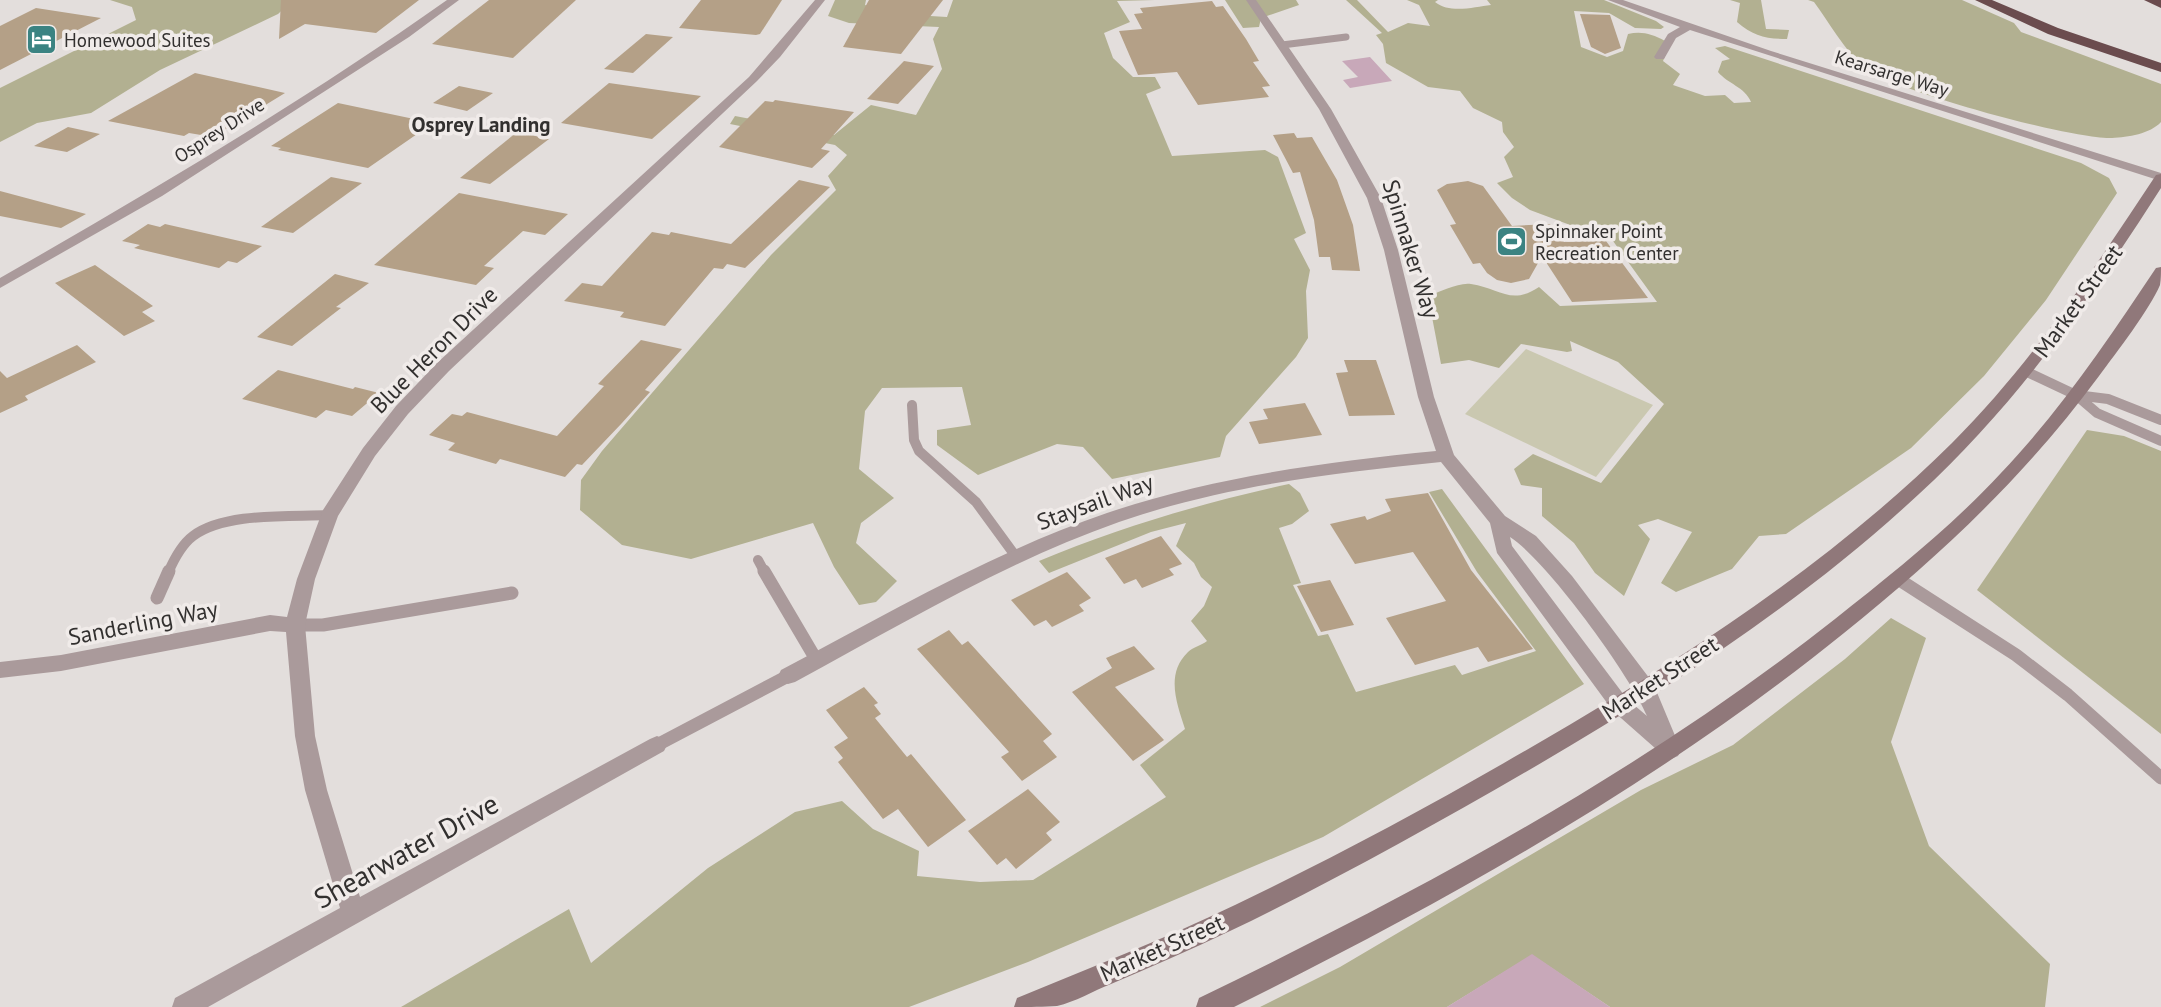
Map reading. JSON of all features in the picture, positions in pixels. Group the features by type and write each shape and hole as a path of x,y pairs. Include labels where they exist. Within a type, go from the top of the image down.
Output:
{"highway":[{"path":"1981,0 2053,31 2161,68"},
{"path":"2150,0 2161,4"}],"main road":[{"name":"Market Street","path":"1026,1007 1197,934 1303,882 1491,781 1620,705 1754,616 1868,529 1957,448 2027,372 2104,268 2161,177"},
{"path":"1208,1007 1436,891 1531,838 1671,750 1776,676 1898,579 1984,501 2024,459 2076,395 2137,310 2161,271"}],"street":[{"name":"Osprey Drive","path":"0,284 156,193 405,35 454,0"},
{"name":"Blue Heron Drive","path":"353,914 316,790 305,736 295,625 306,579 329,515 369,452 429,381 722,109 776,55 820,0"},
{"name":"Spinnaker Way","path":"1251,0 1338,130 1374,198 1391,250 1426,397 1446,456 1499,521 1530,541 1564,581 1646,689 1671,750"},
{"name":"Kearsarge Way","path":"1614,0 1687,27 2161,177"},
{"path":"1660,57 1672,36 1687,27"},
{"name":"Staysail Way","path":"788,676 946,591 1110,519 1205,492 1291,475 1446,456"},
{"name":"Spinnaker Way","path":"1499,521 1503,548 1620,705 1671,750"},
{"name":"Sanderling Way","path":"0,670 61,663 270,624 295,625"},
{"name":"Shearwater Drive","path":"184,1007 657,745"}],"lane":[{"path":"1282,45 1346,37"},
{"path":"2027,372 2076,395 2097,413 2161,441"},
{"path":"2076,395 2108,399 2161,420"},
{"path":"912,405 914,440 919,451 976,502 1017,558"},
{"path":"157,598 173,565 195,535 215,526 329,515"},
{"path":"758,560 817,661"},
{"path":"1898,579 2016,655 2068,695 2161,778"},
{"path":"295,625 323,625 512,593"},
{"path":"657,745 788,676"},
{"path":"2146,764 2161,770"}],"shaded area":[{"path":"110,0 293,0 278,14 160,70 91,113 37,123 0,142 0,88 136,20 132,7"},
{"path":"835,0 866,0 865,5 897,14 947,17 953,0 1155,0 1117,1 1130,22 1104,33 1113,58 1133,77 1155,77 1161,88 1146,94 1172,156 1265,150 1278,157 1306,233 1294,239 1310,270 1306,291 1308,338 1296,357 1226,436 1220,457 1112,479 1083,447 1057,444 978,475 937,445 937,430 971,425 962,387 882,388 865,411 859,469 894,498 861,523 856,543 897,581 876,602 859,605 834,567 813,523 691,559 622,545 580,510 581,480 602,451 771,255 836,190 828,176 847,155 835,145 730,124 735,116 834,135 871,105 916,115 942,69 933,39 939,27 849,23 828,16"},
{"path":"1225,0 1296,0 1299,5 1261,18 1259,27 1243,28"},
{"path":"1346,0 1357,0 1388,32 1408,23 1430,26 1419,5 1407,0 1438,0 1435,2 1441,6 1455,9 1491,5 1487,0 1604,0 1656,21 1664,27 1635,28 1609,13 1574,11 1581,47 1607,57 1623,51 1628,34 1642,33 1656,37 1665,41 1668,49 1663,61 1680,74 1673,85 1705,96 1725,95 1734,103 1751,102 1745,93 1718,72 1722,61 1730,59 1715,48 1725,46 2081,163 2109,178 2117,193 2046,300 1984,376 1911,448 1786,534 1759,536 1732,569 1676,592 1661,583 1692,532 1658,519 1638,525 1650,539 1624,596 1595,573 1574,543 1542,516 1542,488 1521,485 1514,469 1533,454 1601,483 1664,404 1618,362 1570,341 1572,351 1567,352 1521,344 1499,368 1469,360 1441,364 1428,296 1466,284 1513,295 1539,287 1560,306 1657,302 1613,241 1530,210 1512,198 1497,183 1513,177 1504,157 1514,147 1503,132 1502,122 1473,108 1460,91 1428,87 1386,63 1383,44 1376,35 1382,33"},
{"path":"1730,0 1761,0 1766,29 1789,30 1787,39 1760,36 1743,27 1737,22 1740,3"},
{"path":"1808,0 1962,0 2014,23 2021,32 2161,84 2161,122 2132,136 2091,136 1983,112 1907,88 1862,66 1814,2"},
{"path":"1370,57 1392,81 1350,88 1343,80 1358,77 1342,61"},
{"path":"1526,349 1653,405 1596,477 1465,414"},
{"path":"2087,430 2124,436 2161,451 2161,734 1977,590"},
{"path":"1289,484 1300,493 1309,511 1292,524 1279,528 1301,583 1293,585 1318,636 1328,634 1356,692 1455,665 1462,675 1536,651 1477,572 1429,492 1442,489 1584,684 1323,837 1028,962 909,1007 401,1007 569,909 591,963 708,868 795,812 842,801 873,829 919,851 917,876 980,882 1033,880 1166,797 1140,765 1185,729 1176,699 1175,679 1181,661 1188,652 1207,641 1191,621 1204,606 1212,587 1201,577 1194,563 1176,546 1186,523 1151,532 1049,573 1039,561 1162,517"},
{"path":"1891,618 1926,638 1891,742 1929,846 2050,964 2045,1007 1610,1007 1532,955 1447,1007 1260,1007 1340,967 1641,790 1733,745 1845,659"},
{"path":"1532,954 1610,1007 1447,1007"}],"building":[{"path":"281,0 419,0 376,33 305,24 279,39"},
{"path":"489,0 576,0 513,58 432,44"},
{"path":"701,0 782,0 760,34 679,28"},
{"path":"869,0 943,0 901,54 843,47"},
{"path":"1212,1 1216,7 1223,6 1246,39 1259,61 1253,62 1270,86 1262,87 1269,97 1198,105 1177,72 1138,75 1119,31 1142,29 1134,14 1143,13 1140,8"},
{"name":"Homewood Suites","path":"36,8 101,18 0,70 0,26"},
{"path":"1580,14 1610,15 1621,48 1605,54 1591,47"},
{"path":"646,34 673,37 633,73 604,69"},
{"path":"904,61 934,66 898,104 867,99"},
{"path":"195,73 285,93 213,137 189,133 184,136 108,121"},
{"path":"609,83 701,96 652,139 561,123"},
{"path":"459,86 493,93 467,111 433,103"},
{"path":"775,100 854,112 821,149 830,151 812,168 719,147 765,101"},
{"path":"338,103 433,123 368,168 278,150 281,148 271,146"},
{"path":"68,127 100,134 67,152 34,146"},
{"path":"517,132 549,139 490,184 460,178"},
{"path":"1294,133 1297,138 1312,137 1337,180 1353,225 1360,271 1332,270 1330,257 1319,257 1314,220 1300,172 1293,173 1273,135"},
{"path":"331,177 362,183 293,233 261,227"},
{"path":"799,180 830,187 745,268 727,264 723,269 714,268 665,326 620,317 624,312 564,301 582,283 602,286 652,232 669,235 671,232 731,244"},
{"name":"Spinnaker Point Recreation Center","path":"1468,181 1483,186 1512,226 1550,224 1564,242 1606,241 1648,298 1572,302 1542,256 1529,279 1511,283 1497,280 1487,273 1480,263 1473,264 1450,225 1456,224 1437,190 1447,184"},
{"path":"0,191 86,214 61,228 0,216"},
{"path":"459,193 568,214 545,235 523,231 484,266 494,268 476,285 374,265"},
{"path":"148,224 160,227 165,224 262,246 237,263 228,261 219,268 134,248 140,245 122,241"},
{"path":"95,265 153,306 142,312 155,321 124,336 55,283"},
{"path":"335,274 369,283 336,307 341,308 292,346 257,337"},
{"path":"641,340 682,349 645,390 650,392 622,423 582,465 577,464 565,477 500,459 496,464 448,450 455,443 429,435 452,414 462,416 467,412 557,436 604,386 598,384"},
{"path":"77,345 96,362 25,396 28,400 0,413 0,371 7,378"},
{"path":"1344,360 1376,360 1395,415 1349,416 1336,373 1348,372"},
{"path":"278,370 379,393 352,416 326,410 316,418 242,399"},
{"path":"1305,403 1322,435 1259,444 1249,422 1268,419 1263,409"},
{"path":"1428,493 1471,570 1533,649 1488,662 1478,647 1415,665 1386,618 1446,601 1413,552 1355,564 1330,524 1365,516 1367,520 1391,511 1385,499"},
{"path":"1161,536 1182,564 1169,569 1174,575 1142,588 1136,579 1124,584 1105,558"},
{"path":"1067,572 1091,598 1079,605 1084,611 1052,627 1046,620 1034,626 1011,600"},
{"path":"1330,580 1354,625 1321,632 1297,586"},
{"path":"949,630 962,645 968,641 1052,734 1043,741 1057,757 1022,781 1001,757 1009,752 917,649"},
{"path":"1134,646 1155,669 1115,687 1164,740 1133,761 1072,692 1112,668 1106,658"},
{"path":"864,687 878,703 874,705 881,714 875,718 907,757 911,754 966,820 928,847 898,809 883,819 838,762 843,758 834,747 848,738 826,710"},
{"path":"1028,789 1060,822 1046,833 1052,840 1016,869 1006,858 997,865 968,831"}],"place":[{"name":"Homewood Suites","path":"41,40"},
{"name":"Spinnaker Point Recreation Center","path":"1512,242"}],"district":[{"name":"Osprey Landing","path":"481,125"}]}
